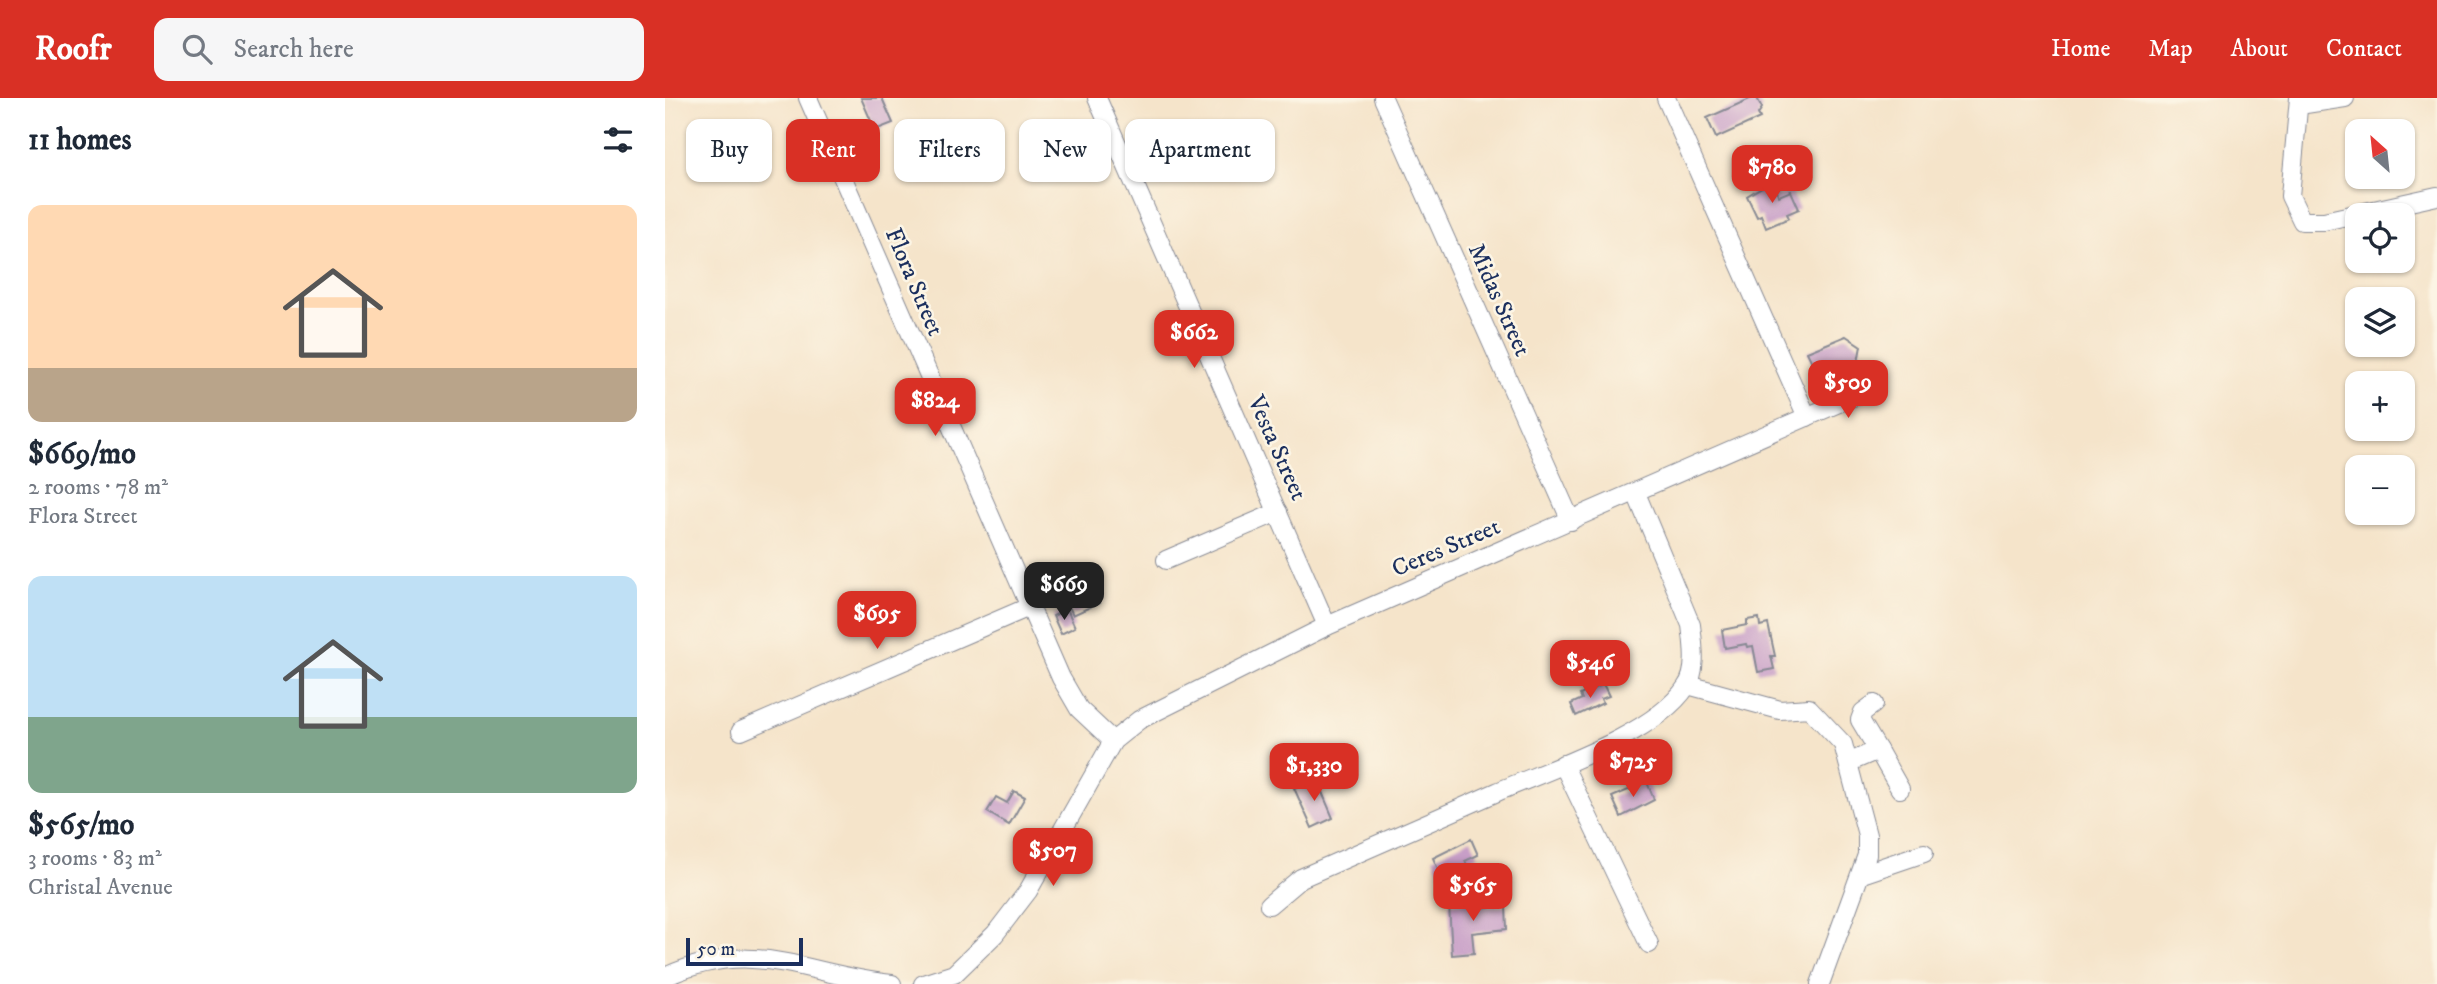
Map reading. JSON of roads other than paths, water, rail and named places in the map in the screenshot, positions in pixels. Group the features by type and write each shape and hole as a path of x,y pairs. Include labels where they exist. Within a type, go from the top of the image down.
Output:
{"street":[{"name":"Flora Street","path":"808,98 1029,607 1070,695 1093,723 1113,741"},
{"name":"Vesta Street","path":"1097,98 1327,626"},
{"name":"Midas Street","path":"1383,98 1571,521"},
{"path":"1666,98 1807,416"},
{"path":"2345,98 2299,102 2290,196 2302,221 2324,221 2437,196"},
{"name":"Ceres Street","path":"1113,741 1133,724 1177,699 1327,626 1873,388"},
{"path":"1269,905 1301,878 1563,764 1656,718 1688,685 1694,648 1691,625 1636,493"},
{"path":"1166,560 1278,512"},
{"path":"741,731 1029,607"},
{"path":"1688,685 1780,710 1809,708 1839,737 1850,762 1867,835 1867,855 1820,984"},
{"path":"1874,704 1863,712 1860,720 1900,789"},
{"path":"924,984 954,974 995,934 1028,891 1113,741"},
{"path":"1850,762 1878,750"},
{"path":"1563,764 1649,944"},
{"path":"1862,874 1886,869 1924,853"},
{"path":"665,977 710,962 762,957 892,984"},
{"path":"961,984 967,963"}]}
